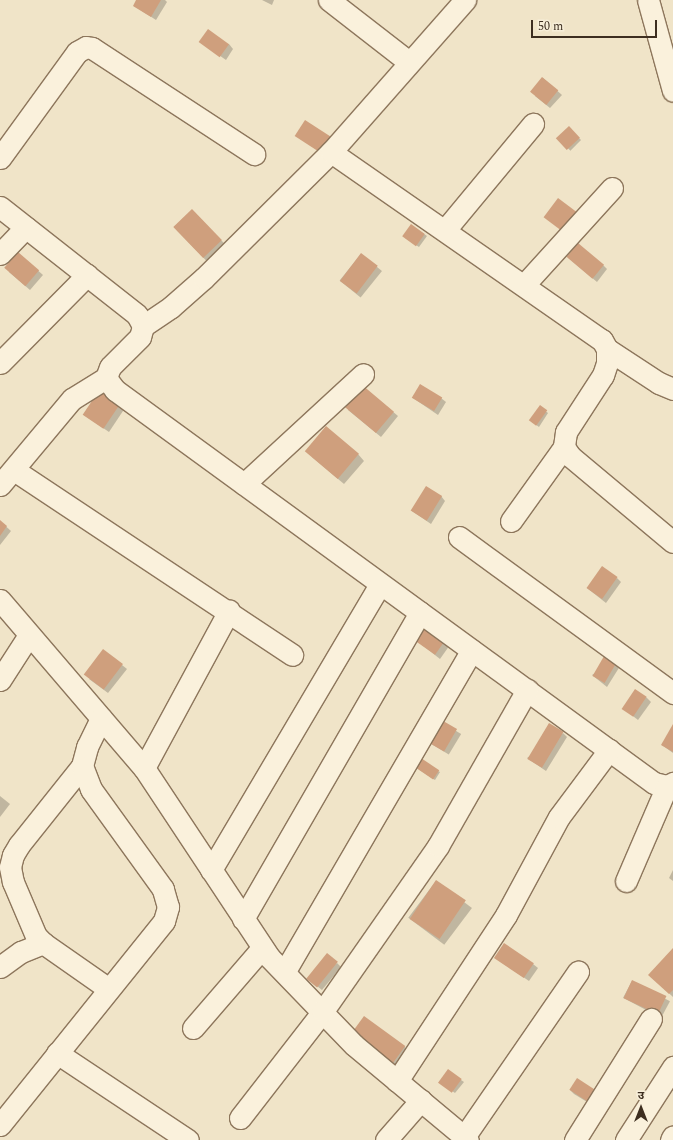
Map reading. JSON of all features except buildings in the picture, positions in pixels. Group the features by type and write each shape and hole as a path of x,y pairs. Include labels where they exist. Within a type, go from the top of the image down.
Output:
{"street":[{"path":"329,0 409,62"},
{"path":"0,485 72,399 106,378 110,367 140,337 143,326 171,307 204,278 331,152 465,0"},
{"path":"648,0 673,91"},
{"path":"0,158 77,52 86,48 92,48 254,154"},
{"path":"445,230 533,124"},
{"path":"331,152 602,340 607,349 609,357 603,375 566,432 564,447 511,522"},
{"path":"524,285 612,188"},
{"path":"0,207 137,315 143,326"},
{"path":"0,254 26,227"},
{"path":"0,363 87,275"},
{"path":"607,349 659,383 673,389"},
{"path":"244,484 363,374"},
{"path":"106,378 115,390 654,783 670,784 626,881"},
{"path":"564,447 570,456 673,542"},
{"path":"14,470 229,611 292,655"},
{"path":"460,537 673,693"},
{"path":"211,870 380,584"},
{"path":"0,600 144,768 262,948 354,1045 466,1138 578,972"},
{"path":"144,768 229,611"},
{"path":"243,918 420,612"},
{"path":"0,680 29,635"},
{"path":"285,971 472,650"},
{"path":"240,1118 323,1011 438,846 527,690"},
{"path":"101,718 86,747 82,766 19,845 13,855 10,867 19,897 36,936 43,943 109,988"},
{"path":"397,1081 506,915 559,817 609,750"},
{"path":"2,1119 164,921 168,907 163,889 91,789 82,766"},
{"path":"0,967 21,952 43,943"},
{"path":"193,1028 262,948"},
{"path":"576,1140 651,1020"},
{"path":"57,1053 188,1140"},
{"path":"626,1140 673,1067"},
{"path":"386,1140 421,1100"},
{"path":"671,1140 673,1136"}]}
